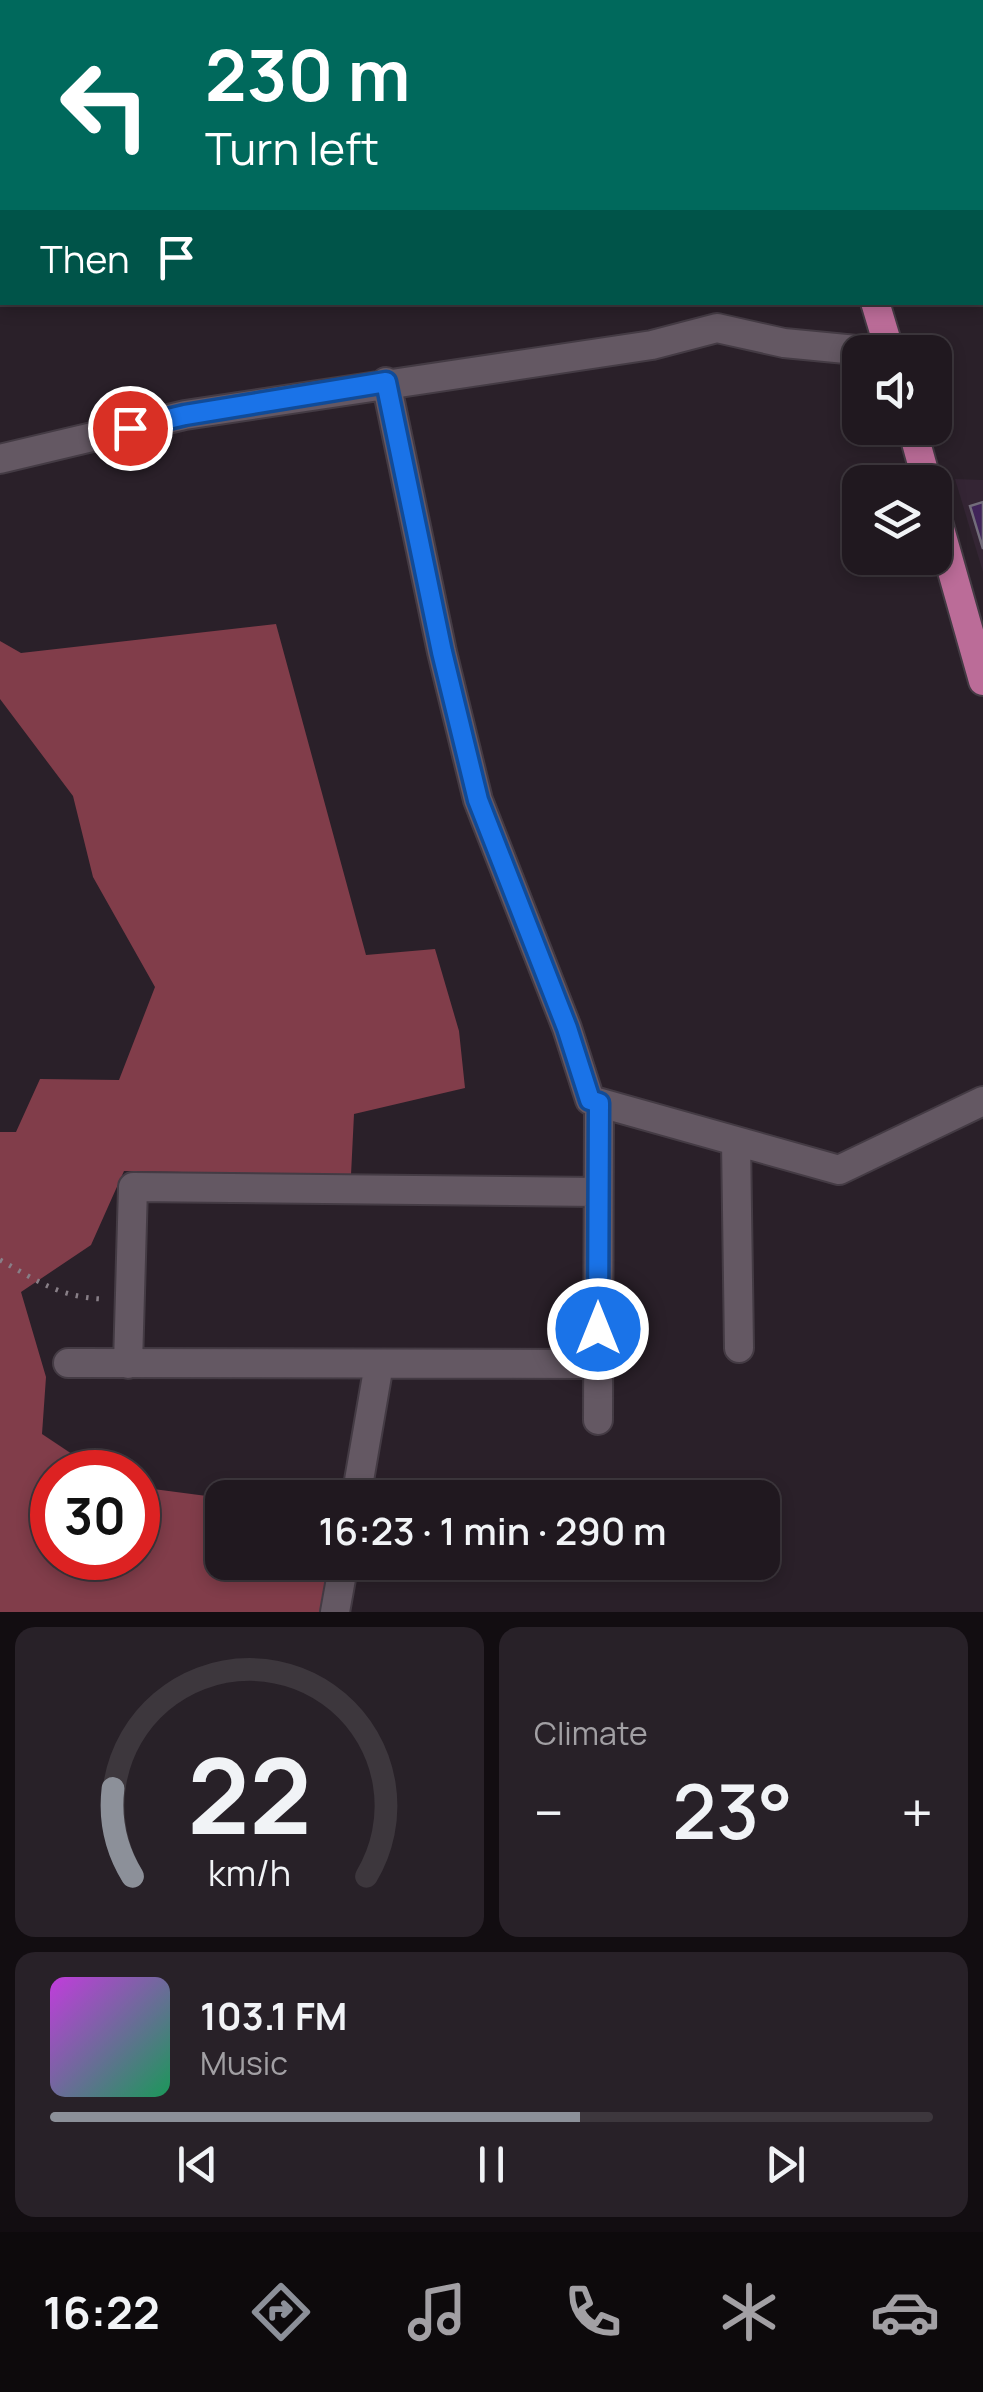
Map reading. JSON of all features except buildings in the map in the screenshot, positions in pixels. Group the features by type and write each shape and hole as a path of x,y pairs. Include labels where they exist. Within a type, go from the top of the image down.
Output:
{"main road":[{"path":"876,305 885,335"},
{"path":"952,572 983,682"}],"street":[{"path":"0,459 185,415 652,345 718,328 784,343 842,349"},
{"path":"386,382 442,652 478,800 567,1028 590,1100 839,1170 983,1101"},
{"path":"598,1420 599,1103"},
{"path":"736,1141 738,1348"},
{"path":"128,1364 132,1187 598,1192"},
{"path":"68,1364 598,1364"},
{"path":"359,1480 379,1364"},
{"path":"335,1612 341,1580"}],"path":[{"path":"0,1260 41,1286 83,1298 130,1301"}],"shaded area":[{"path":"955,479 983,480 983,572"},
{"path":"276,624 366,955 435,949 459,1031 465,1088 354,1114 351,1175 124,1171 91,1245 21,1292 46,1377 42,1434 66,1450 30,1450 30,1580 160,1580 160,1490 205,1496 205,1580 327,1580 321,1612 0,1612 0,1132 16,1132 40,1079 119,1080 155,987 93,877 73,796 0,699 0,641 21,653"}],"route":[{"path":"130,428 185,415 386,382 442,652 478,800 567,1028 590,1100 599,1103 598,1329"}]}
